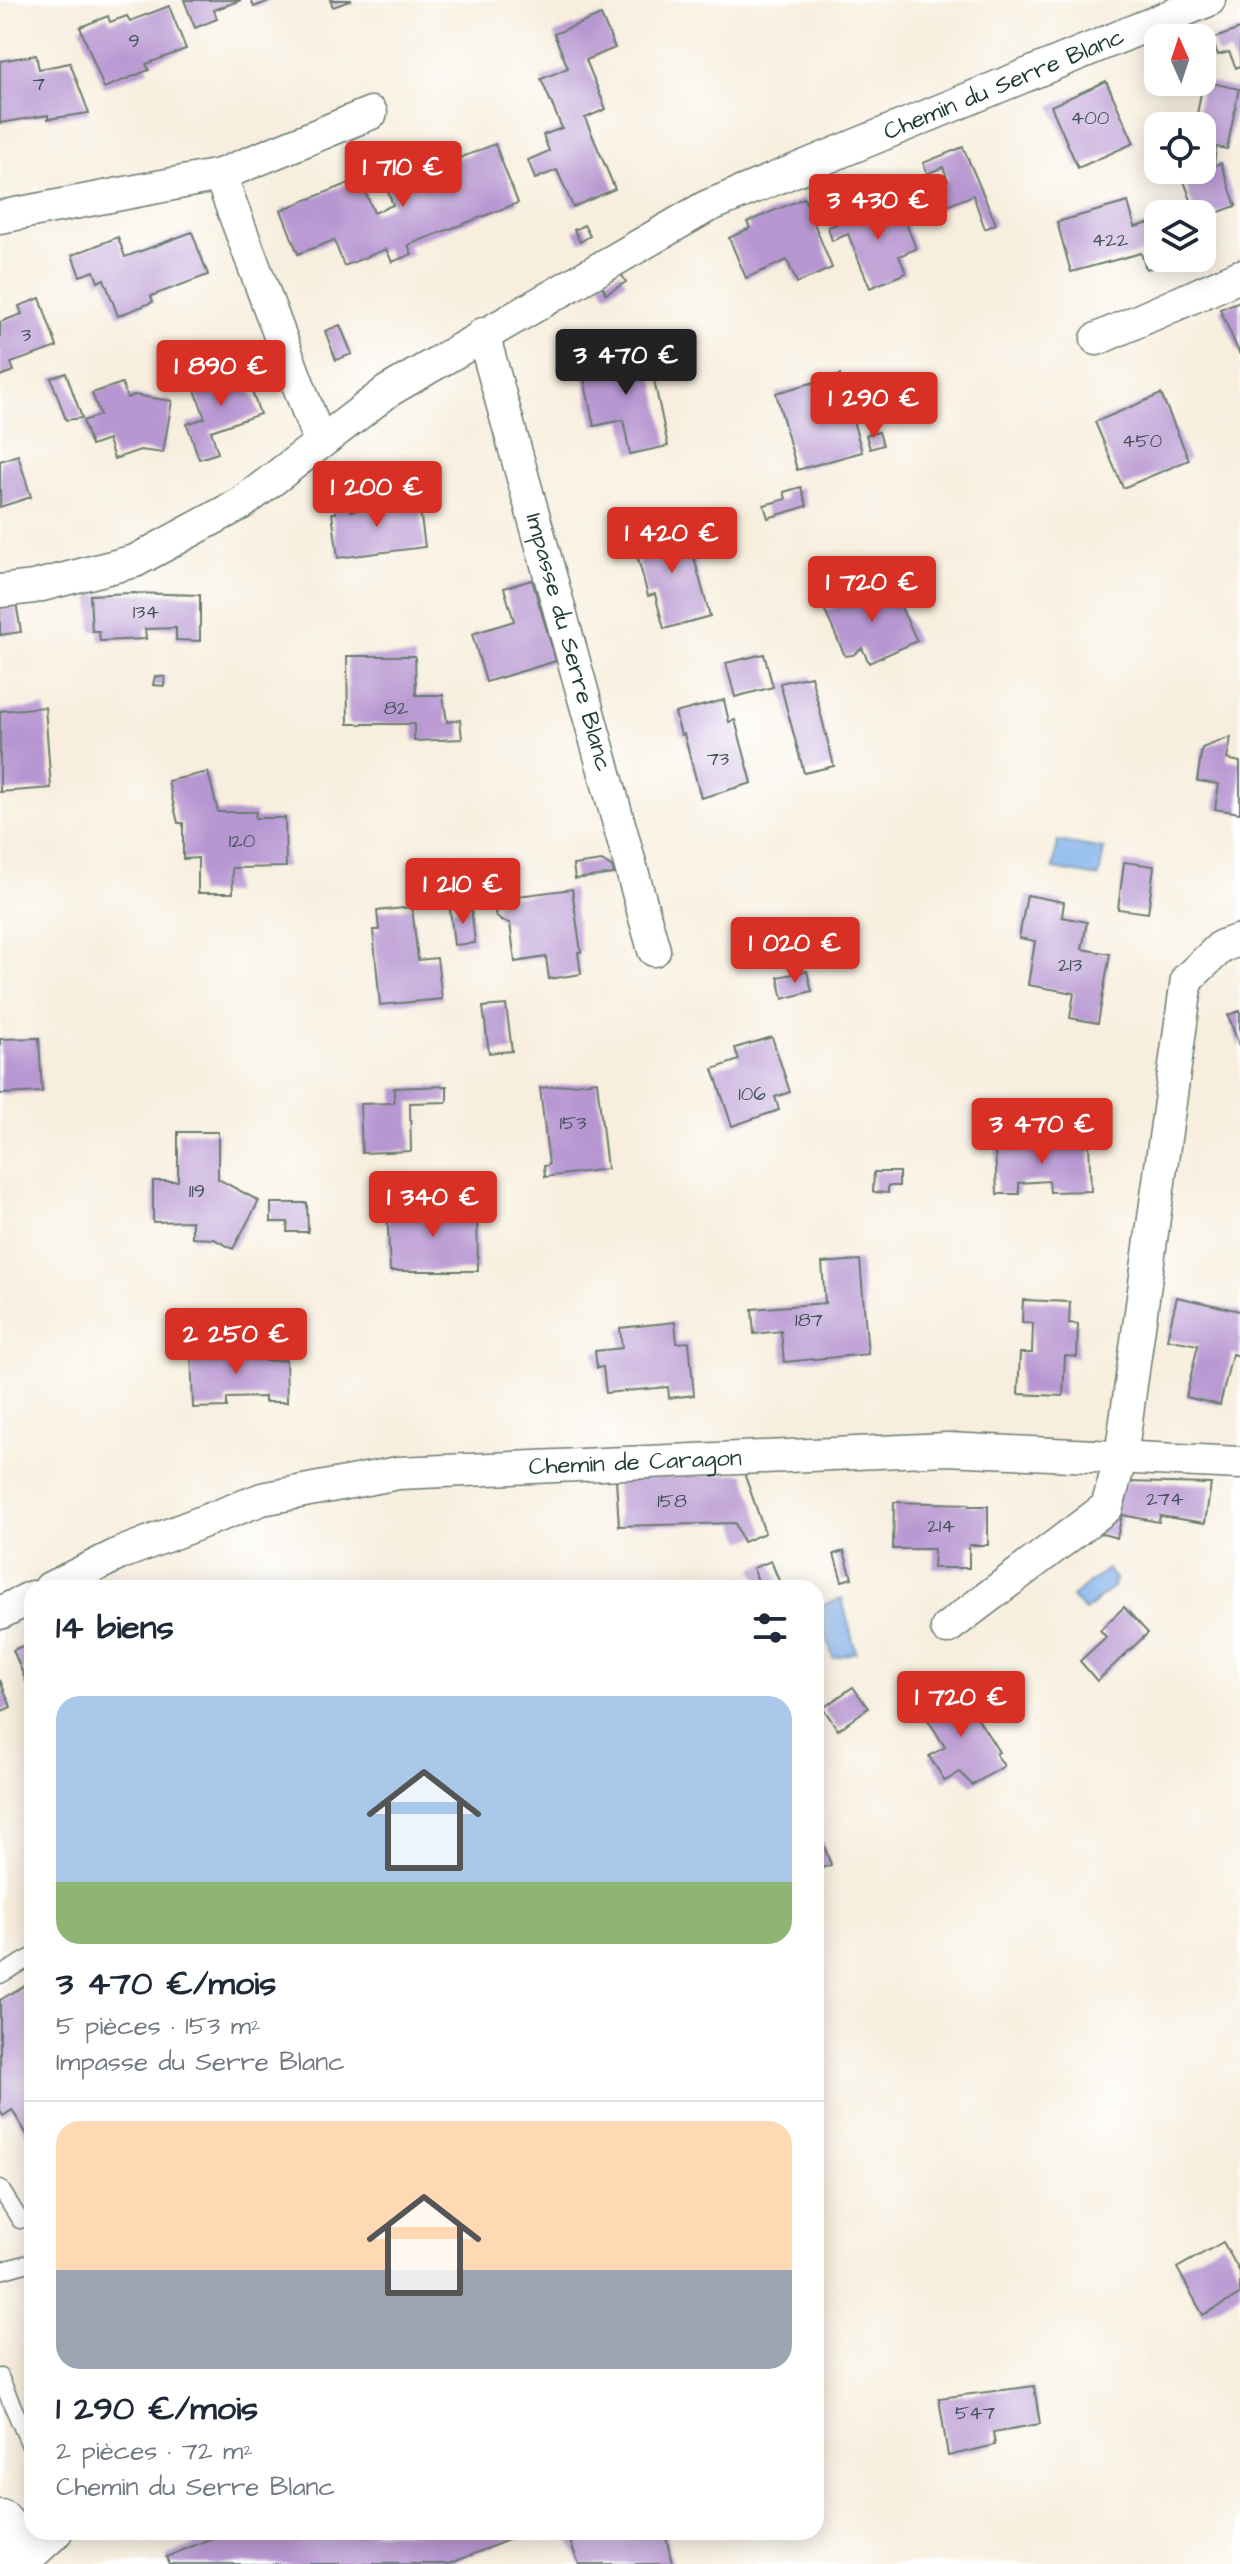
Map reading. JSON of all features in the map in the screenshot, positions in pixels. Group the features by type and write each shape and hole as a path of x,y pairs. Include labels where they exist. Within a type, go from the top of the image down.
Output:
{"street":[{"name":"Chemin du Serre Blanc","path":"0,591 34,587 135,561 242,503 388,391 706,207 1209,0"},
{"path":"0,217 220,175 371,113"},
{"path":"220,175 320,443"},
{"path":"1097,339 1240,276"},
{"name":"Impasse du Serre Blanc","path":"483,334 654,950"},
{"path":"947,1628 1107,1507 1121,1457 1187,979 1222,946 1240,940"},
{"name":"Chemin de Caragon","path":"66,1580 119,1554 262,1499 398,1473 947,1449 1240,1463"},
{"path":"0,1613 24,1601"}],"lane":[{"path":"0,1975 24,1962"},
{"path":"0,2188 20,2220"},
{"path":"0,2271 24,2264"},
{"path":"0,2377 24,2432"}],"water":[{"path":"1058,841 1104,849 1099,877 1053,869"},
{"path":"1107,1569 1116,1580 1112,1583 1114,1586 1085,1611 1072,1597"},
{"path":"842,1599 856,1652 833,1658 824,1627 824,1604"}],"building":[{"path":"184,0 241,0 214,10 217,19 195,28"},
{"path":"251,0 272,0 254,7"},
{"path":"330,0 352,0 333,7"},
{"path":"169,6 186,49 146,64 149,70 104,88 80,27 108,16 110,22 127,16 130,21"},
{"path":"601,15 615,48 586,60 606,109 585,118 615,189 573,207 557,170 535,179 528,160 549,151 543,135 562,128 541,79 568,68 554,34"},
{"path":"1240,29 1240,66 1236,68 1229,52 1218,55 1216,38"},
{"path":"36,55 39,69 70,63 89,113 48,119 48,115 0,123 0,61"},
{"path":"1106,81 1134,143 1078,168 1051,106"},
{"path":"1216,84 1239,89 1227,149 1216,147 1216,112 1197,112 1200,96 1216,96"},
{"path":"495,144 518,203 408,245 412,254 392,262 386,249 344,266 334,240 298,254 281,210 360,179 374,213 393,205 386,187"},
{"path":"963,147 996,224 985,229 973,195 921,217 911,194 948,180 943,167 927,174 923,163"},
{"path":"1221,163 1236,206 1216,213 1216,200 1191,200 1185,184 1216,184 1216,165"},
{"path":"804,198 832,268 797,283 787,260 746,278 729,238 750,228 747,222"},
{"path":"897,200 916,249 899,256 906,273 870,288 848,234 832,241 828,227"},
{"path":"1128,202 1135,227 1144,225 1144,263 1141,253 1071,272 1057,222"},
{"path":"584,225 590,236 580,242 574,230"},
{"path":"192,232 208,275 151,296 153,302 118,316 104,279 98,282 94,271 80,276 72,255 118,237 125,257"},
{"path":"620,272 626,282 606,294 600,282"},
{"path":"40,298 57,347 11,363 14,371 0,376 0,322 22,314 19,306"},
{"path":"1240,301 1240,355 1220,309"},
{"path":"340,325 352,354 336,360 325,331"},
{"path":"647,347 668,446 630,454 623,420 594,426 580,360"},
{"path":"243,367 260,414 211,431 218,453 199,459 187,424 205,418 193,384"},
{"path":"66,373 82,418 66,420 51,378"},
{"path":"840,375 862,452 797,470 776,393"},
{"path":"122,383 127,398 134,395 172,401 163,453 140,450 114,459 108,440 91,446 83,421 100,415 92,393"},
{"path":"1161,394 1189,460 1123,488 1095,422"},
{"path":"879,432 883,445 870,449 866,435"},
{"path":"18,455 31,497 0,507 0,461"},
{"path":"801,487 807,506 768,518 764,505 786,499 784,492"},
{"path":"350,502 351,511 419,502 425,547 338,558 332,513 336,513 334,504"},
{"path":"684,522 710,616 664,629 655,594 648,596 632,536"},
{"path":"532,580 556,661 486,682 472,634 514,621 504,588"},
{"path":"889,582 917,641 869,663 862,648 853,655 845,656 825,611"},
{"path":"90,595 200,595 200,641 176,640 176,628 145,629 146,639 100,641 99,631 92,631"},
{"path":"16,602 21,632 0,635 0,604"},
{"path":"764,654 773,687 735,697 726,663"},
{"path":"347,656 415,656 416,695 443,695 447,722 460,720 462,739 414,741 414,724 348,724"},
{"path":"155,676 165,677 164,686 153,685"},
{"path":"811,676 834,766 804,773 780,683"},
{"path":"724,700 729,722 735,720 752,783 701,798 684,734 681,735 675,713"},
{"path":"45,707 51,788 0,792 0,711"},
{"path":"1231,737 1227,759 1240,762 1240,813 1215,809 1219,784 1197,781 1202,748"},
{"path":"208,772 218,812 256,812 255,818 285,818 286,867 232,868 233,893 198,893 198,858 183,859 183,823 178,823 168,781"},
{"path":"602,861 613,868 614,874 575,879 573,865"},
{"path":"1124,862 1154,866 1148,913 1118,909"},
{"path":"572,889 581,974 549,979 546,957 515,962 510,923 501,921 495,914 498,902 503,898"},
{"path":"1027,895 1064,902 1062,917 1087,922 1082,949 1110,954 1098,1023 1070,1018 1074,993 1028,985 1035,941 1019,938"},
{"path":"471,906 475,943 454,945 450,909"},
{"path":"412,907 418,960 437,958 442,999 380,1005 373,930 379,930 377,911"},
{"path":"807,971 812,991 783,999 778,977"},
{"path":"506,1005 512,1051 489,1053 483,1007"},
{"path":"1240,1011 1240,1048 1228,1015"},
{"path":"772,1037 790,1092 775,1097 779,1110 732,1126 713,1069 739,1060 735,1048"},
{"path":"39,1038 42,1092 0,1094 0,1039"},
{"path":"597,1081 607,1169 545,1177 544,1166 549,1165 540,1088"},
{"path":"447,1086 447,1102 410,1103 411,1151 362,1153 360,1104 394,1103 394,1088"},
{"path":"178,1132 218,1132 218,1179 259,1201 233,1249 214,1239 192,1238 192,1221 153,1222 153,1181 178,1181"},
{"path":"1048,1136 1049,1147 1089,1145 1091,1191 1050,1192 1049,1181 1019,1183 1019,1194 997,1194 995,1147 1015,1147 1015,1137"},
{"path":"874,1172 899,1172 899,1186 888,1186 888,1193 873,1192"},
{"path":"271,1203 307,1203 308,1232 287,1232 288,1222 271,1222"},
{"path":"477,1207 478,1271 390,1271 387,1208"},
{"path":"860,1260 868,1354 784,1362 781,1331 754,1334 752,1309 825,1303 822,1263"},
{"path":"1177,1297 1240,1311 1240,1356 1232,1354 1220,1405 1186,1397 1198,1345 1167,1339"},
{"path":"1023,1300 1070,1302 1069,1323 1078,1324 1077,1357 1065,1356 1063,1396 1018,1394 1020,1353 1032,1353 1033,1323 1022,1322"},
{"path":"675,1322 677,1343 689,1342 694,1395 669,1398 668,1387 606,1393 603,1367 597,1368 595,1351 622,1348 620,1328"},
{"path":"265,1346 265,1361 286,1360 287,1402 265,1402 265,1397 227,1398 227,1407 193,1408 191,1348"},
{"path":"744,1473 765,1533 743,1542 735,1523 619,1526 616,1479"},
{"path":"1127,1482 1211,1484 1205,1523 1160,1516 1159,1522 1122,1515 1117,1538 1091,1531"},
{"path":"894,1502 988,1506 988,1545 969,1545 969,1568 933,1568 934,1549 893,1549"},
{"path":"844,1551 852,1578 842,1581 834,1554"},
{"path":"771,1561 779,1580 758,1580 753,1568"},
{"path":"1124,1607 1148,1633 1097,1681 1080,1661 1106,1637 1100,1630"},
{"path":"24,1645 24,1677 13,1650"},
{"path":"0,1680 11,1707 0,1712"},
{"path":"957,1686 999,1752 996,1754 1004,1766 972,1785 960,1772 945,1781 929,1756 945,1747 921,1709"},
{"path":"853,1687 868,1708 838,1730 824,1707"},
{"path":"824,1846 831,1865 824,1867"},
{"path":"24,1986 24,2130 12,2110 3,2116 0,2111 0,2000"},
{"path":"1223,2242 1240,2272 1240,2295 1203,2315 1177,2268"},
{"path":"1034,2386 1040,2424 993,2432 995,2445 948,2456 939,2398"},
{"path":"207,2540 508,2540 449,2564 169,2564 166,2557"},
{"path":"569,2540 667,2540 672,2564 579,2564"}]}
